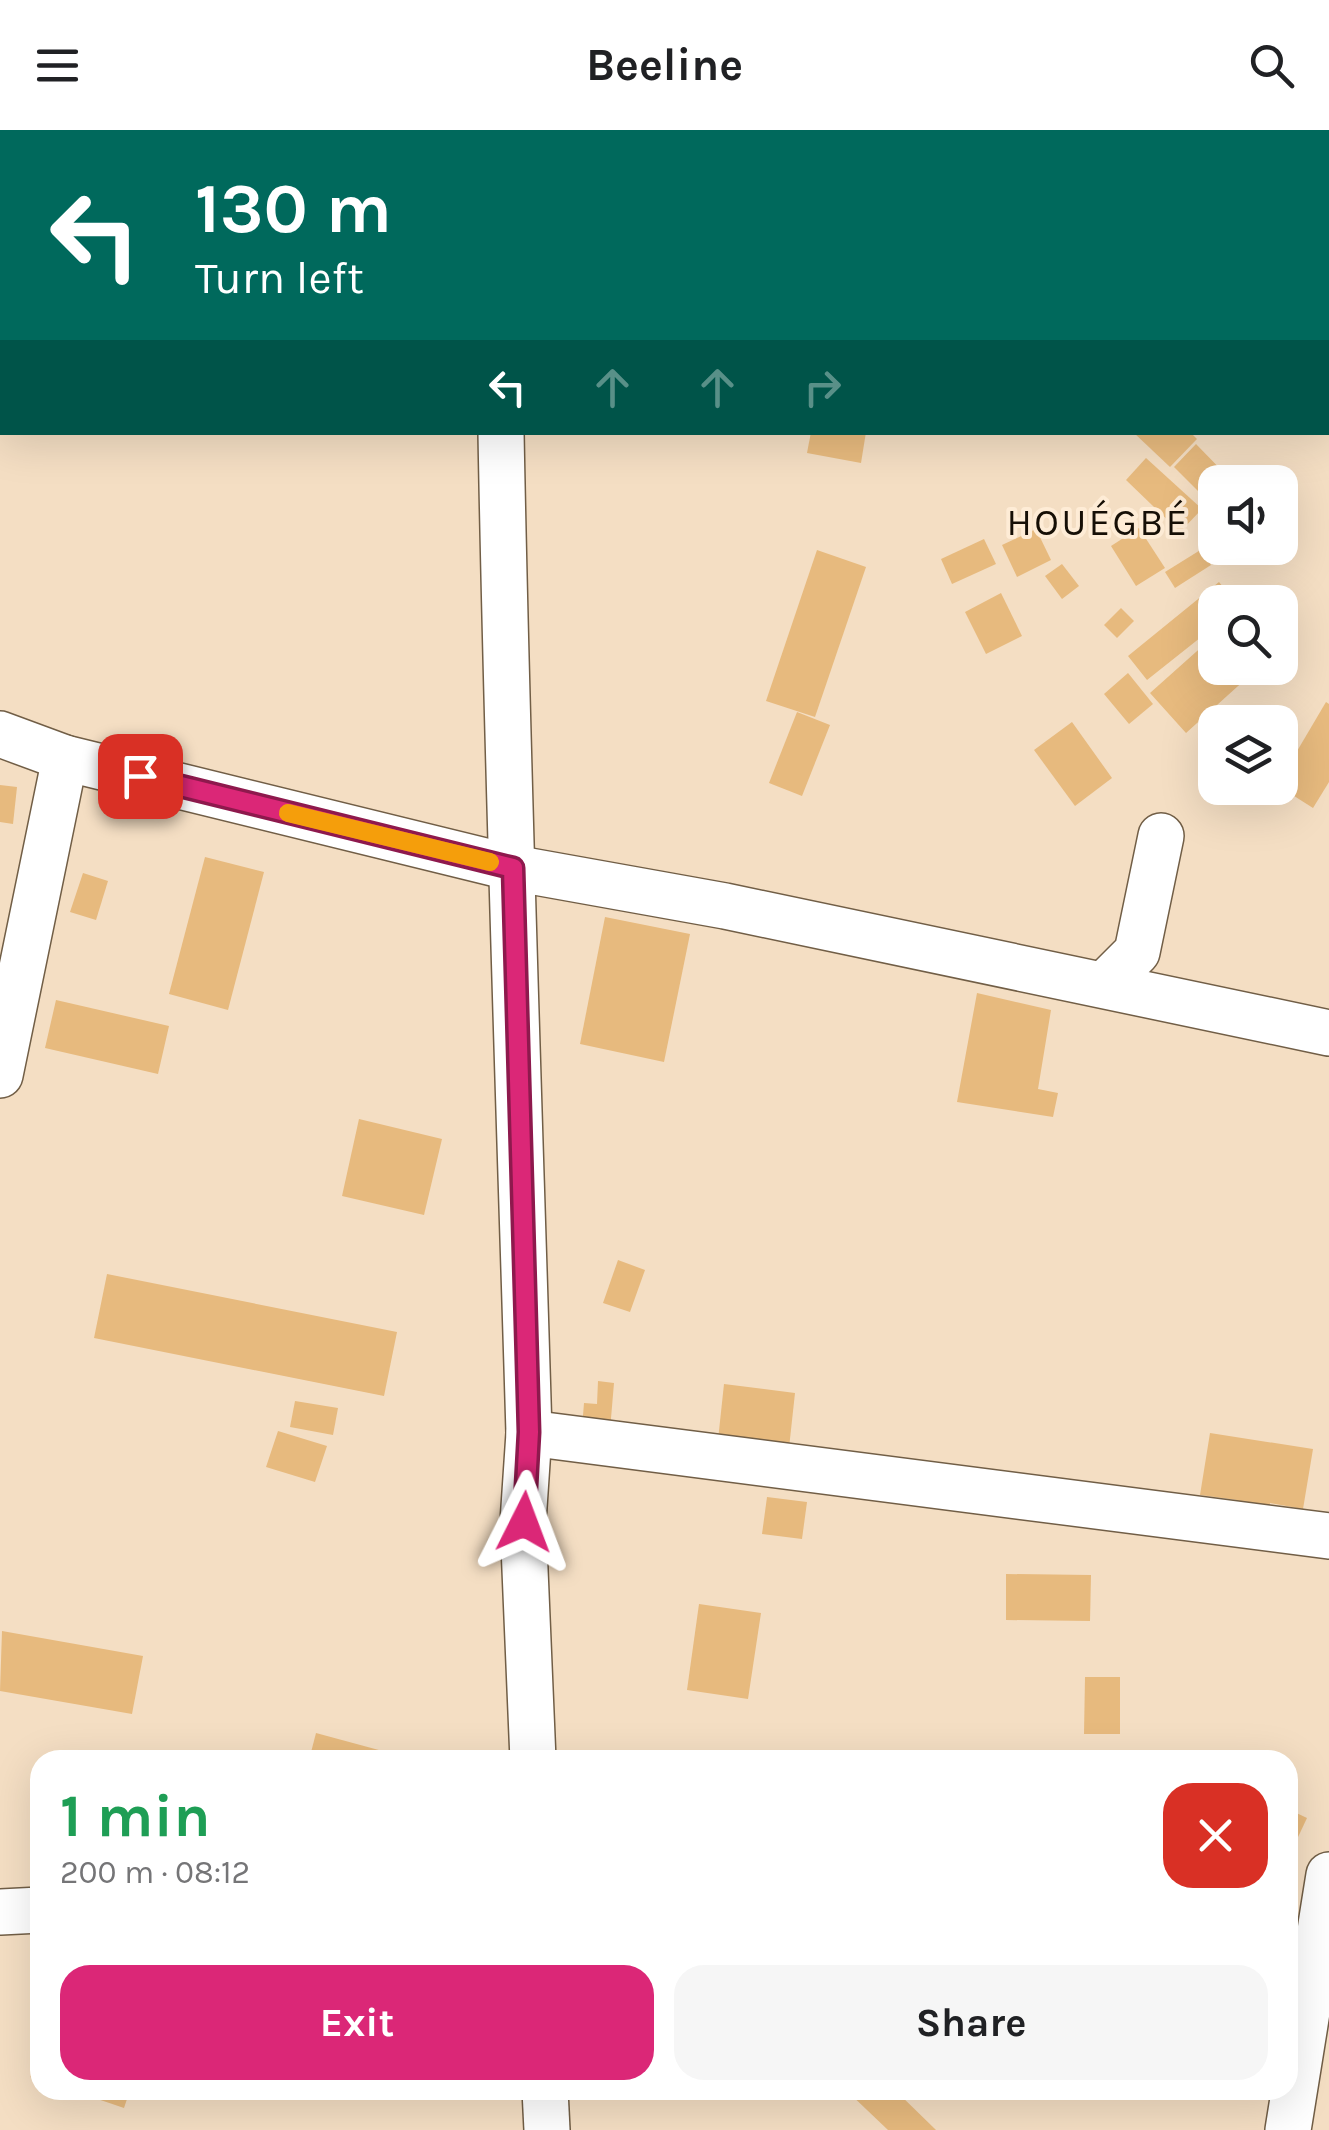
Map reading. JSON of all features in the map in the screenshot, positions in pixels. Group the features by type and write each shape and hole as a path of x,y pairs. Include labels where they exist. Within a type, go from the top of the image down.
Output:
{"street":[{"path":"500,435 529,1432 524,1522 533,1750"},
{"path":"0,734 65,758 513,868 726,906 1329,1032"},
{"path":"0,1075 65,758"},
{"path":"1105,984 1137,952 1161,836"},
{"path":"1137,952 1156,995"},
{"path":"529,1432 1329,1536"},
{"path":"1298,2049 1318,1887"},
{"path":"0,1912 30,1910"},
{"path":"545,2100 546,2130"},
{"path":"1288,2130 1292,2100"}],"building":[{"path":"810,435 866,435 861,463 807,453"},
{"path":"1136,435 1193,435 1197,439 1170,467"},
{"path":"1196,444 1216,465 1198,465 1198,491 1174,467"},
{"path":"1146,458 1198,505 1198,513 1180,532 1126,480"},
{"path":"1139,528 1165,568 1136,586 1111,546"},
{"path":"1036,529 1051,560 1017,577 1002,545"},
{"path":"984,539 996,564 952,584 941,559"},
{"path":"817,550 866,567 815,717 766,701"},
{"path":"1198,551 1198,565 1211,565 1175,588 1165,572"},
{"path":"1062,564 1079,586 1062,599 1045,576"},
{"path":"1001,593 1022,636 986,654 965,612"},
{"path":"1198,599 1198,640 1147,680 1128,656"},
{"path":"1121,608 1134,621 1117,638 1104,625"},
{"path":"1198,650 1198,685 1239,685 1217,705 1198,705 1198,722 1186,733 1150,693"},
{"path":"1128,673 1153,704 1129,724 1104,694"},
{"path":"1326,702 1329,782 1313,808 1298,798 1298,749"},
{"path":"797,712 830,725 802,796 769,783"},
{"path":"1072,722 1112,778 1075,806 1034,750"},
{"path":"0,785 17,787 13,824 0,822"},
{"path":"205,857 264,872 228,1010 169,994"},
{"path":"83,873 108,881 96,920 70,912"},
{"path":"605,917 690,934 664,1062 580,1044"},
{"path":"977,993 1051,1010 1038,1089 1058,1093 1053,1117 957,1102"},
{"path":"56,1000 169,1026 158,1074 45,1048"},
{"path":"359,1119 442,1139 424,1215 342,1196"},
{"path":"618,1260 645,1270 630,1312 603,1303"},
{"path":"107,1274 397,1332 384,1396 94,1338"},
{"path":"598,1381 614,1383 610,1430 582,1428 584,1403 597,1404"},
{"path":"724,1384 795,1393 789,1448 718,1440"},
{"path":"295,1401 338,1408 333,1435 290,1427"},
{"path":"278,1431 327,1446 315,1482 266,1467"},
{"path":"1210,1433 1313,1449 1303,1509 1270,1503 1268,1519 1235,1514 1237,1500 1200,1495"},
{"path":"767,1497 807,1502 802,1539 762,1534"},
{"path":"1006,1574 1091,1575 1090,1621 1006,1620"},
{"path":"699,1604 761,1613 748,1699 687,1690"},
{"path":"2,1631 143,1656 132,1714 0,1691"},
{"path":"1085,1677 1120,1677 1120,1734 1084,1734"},
{"path":"316,1733 379,1750 312,1750"},
{"path":"1298,1814 1307,1818 1298,1837"},
{"path":"100,2100 127,2100 124,2108"},
{"path":"856,2100 905,2100 936,2130 888,2130"}],"slow traffic":[{"path":"288,813 490,862"}],"district":[{"name":"HOUÉGBÉ","path":"1098,522"}],"route":[{"path":"140,776 513,868 529,1432 524,1522"}]}
